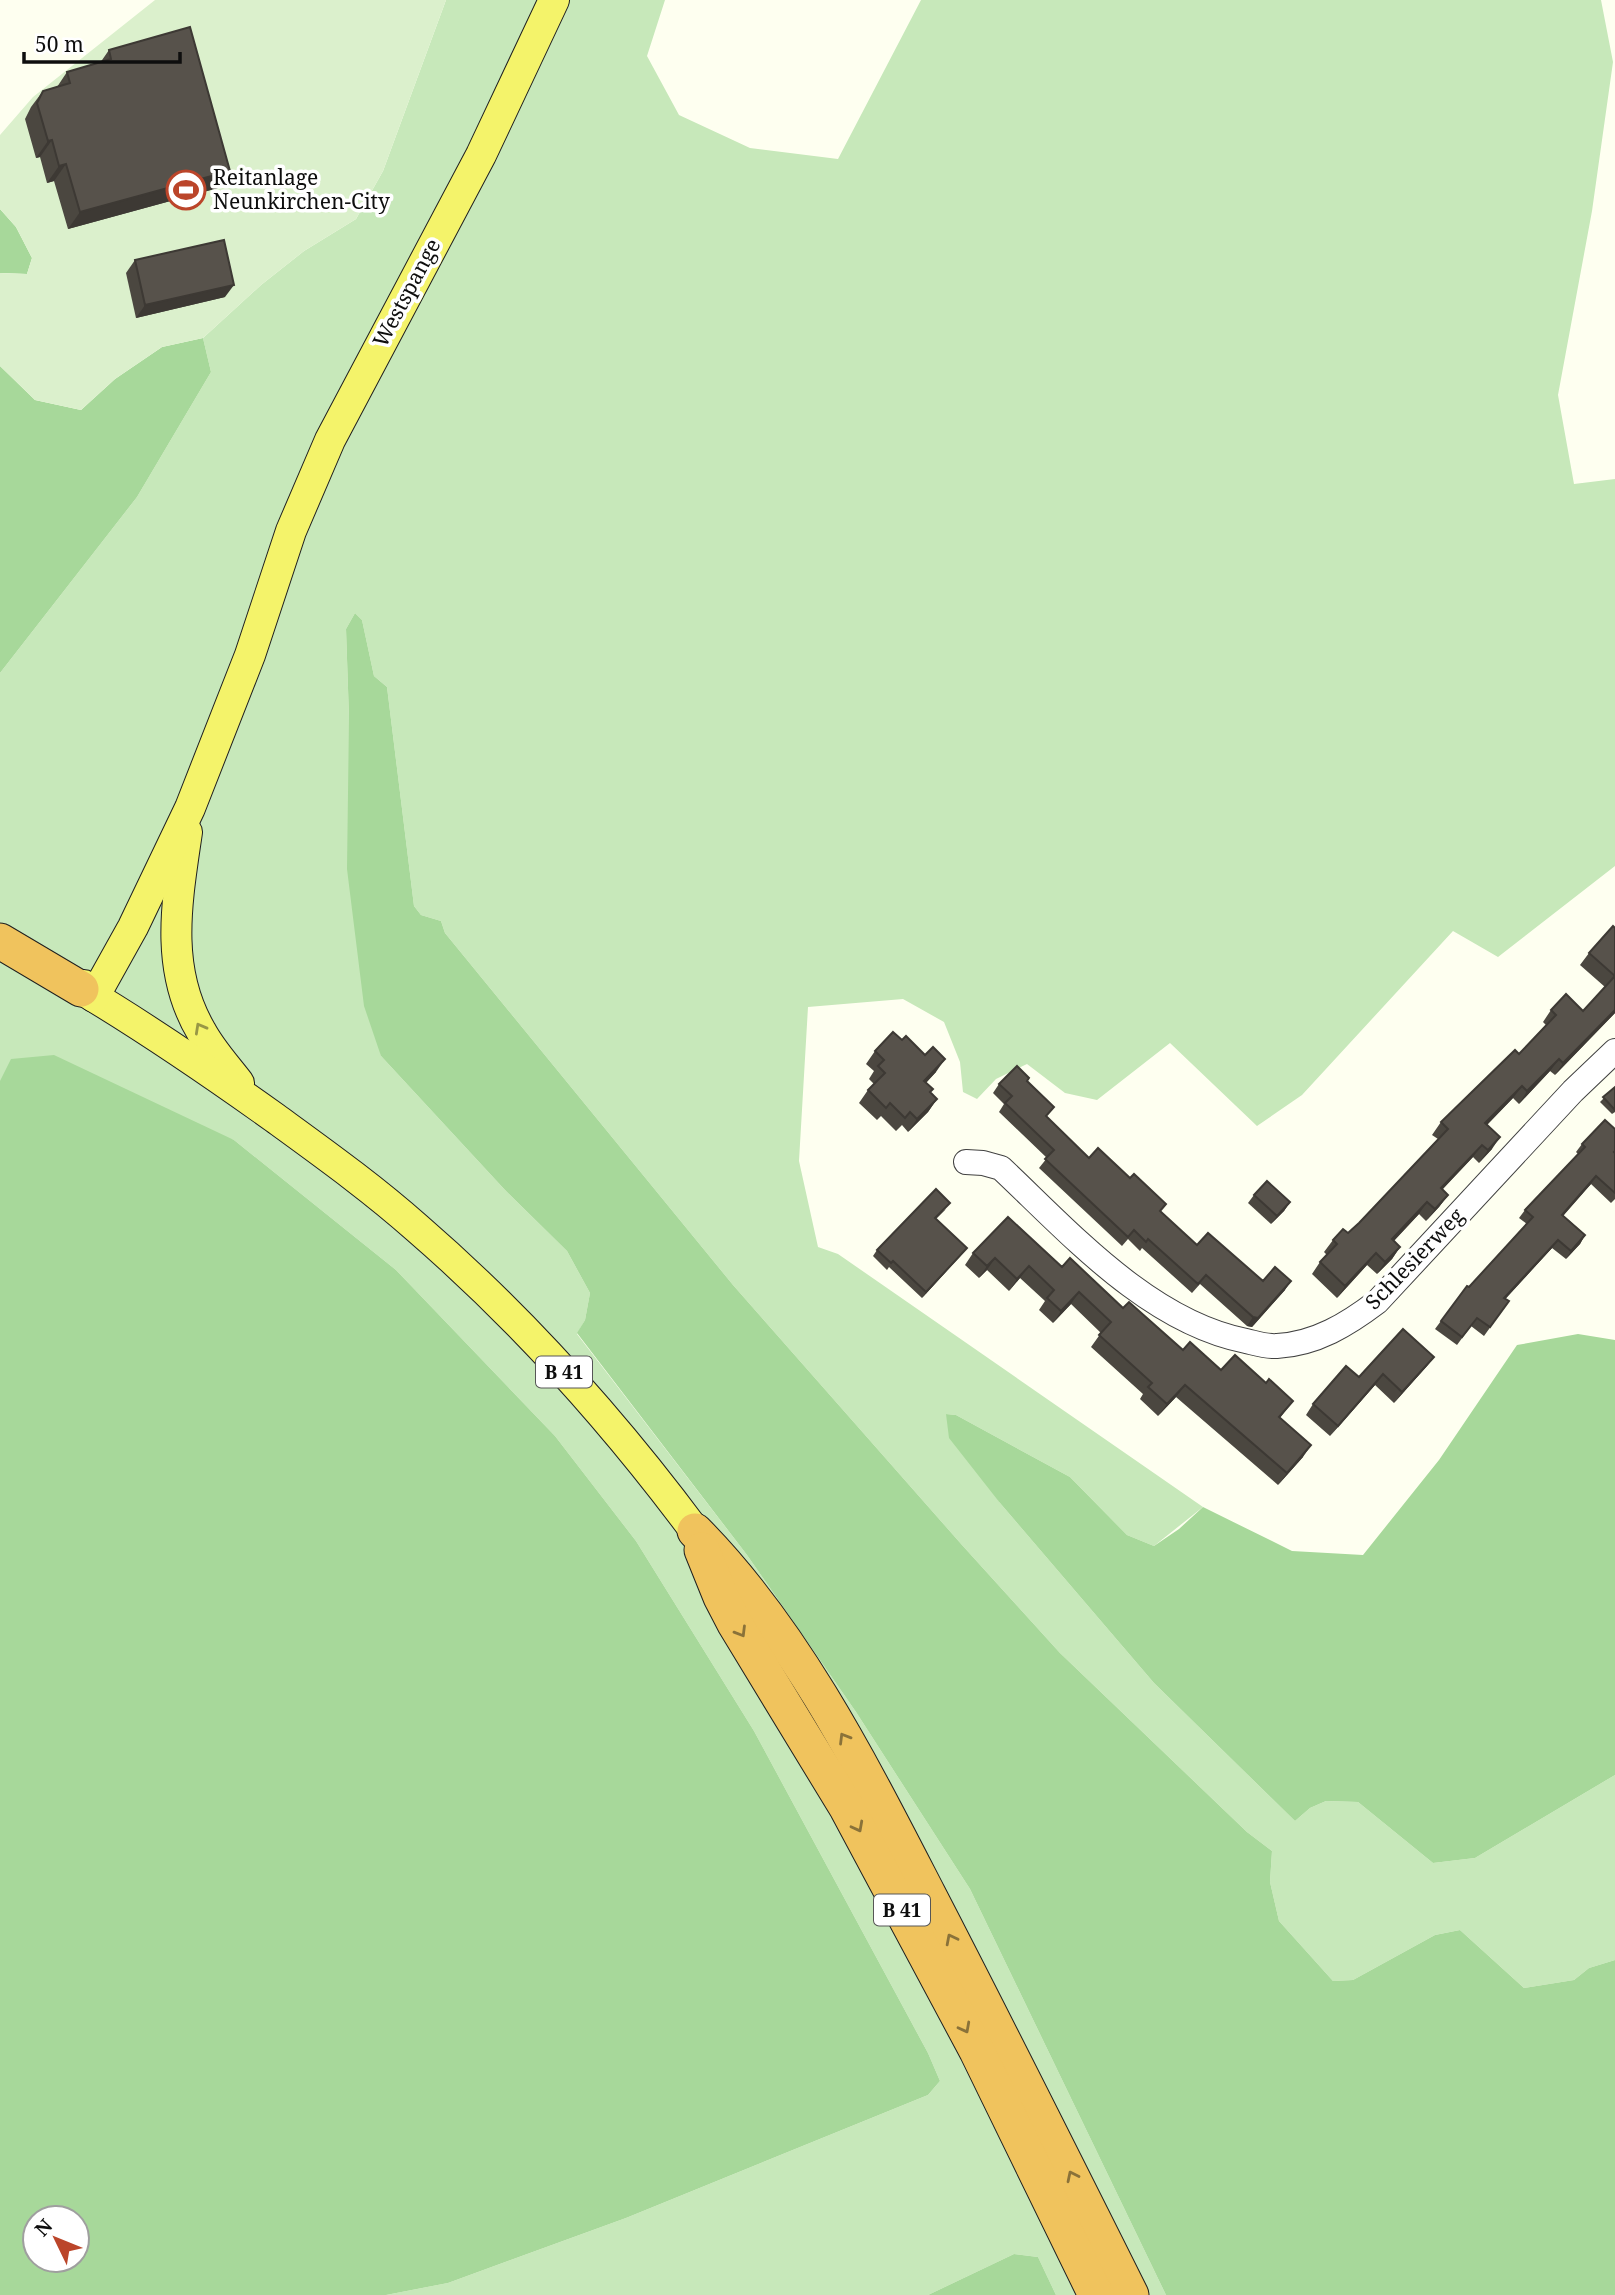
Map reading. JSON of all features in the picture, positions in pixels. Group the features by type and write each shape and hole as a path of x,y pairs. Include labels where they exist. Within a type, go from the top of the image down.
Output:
{"highway":[{"name":"B 41","path":"0,941 88,993"},
{"name":"B 41","path":"695,1531 721,1597 735,1624 847,1808 977,2051 1096,2295"},
{"name":"B 41","path":"695,1531 725,1561 779,1630 875,1791 1039,2108 1131,2295"}],"main road":[{"name":"Westspange","path":"190,808 246,667 291,531 330,440 481,155 554,0"},
{"path":"88,993 163,862 190,808"},
{"path":"190,808 175,916 177,965 183,988 201,1032 254,1103"},
{"name":"B 41","path":"88,993 254,1103 392,1207 484,1290 593,1402 643,1461 695,1531"}],"street":[{"name":"Schlesierweg","path":"966,1162 1001,1168 1091,1252 1144,1295 1189,1321 1230,1338 1275,1347 1308,1341 1348,1324 1377,1302 1573,1091 1615,1051"}],"green space":[{"name":"Reitanlage Neunkirchen-City","path":"155,0 446,0 383,171 356,219 304,251 261,285 203,338 162,347 115,379 81,410 35,400 0,366 0,273 27,274 32,258 16,227 0,209 0,135 33,97"},
{"path":"446,0 665,0 647,56 679,115 750,148 838,159 921,0 1601,0 1613,62 1592,211 1558,395 1574,484 1615,479 1615,866 1498,957 1453,931 1302,1095 1257,1126 1170,1043 1097,1100 1065,1093 1027,1064 996,1079 977,1099 963,1092 960,1062 944,1022 903,999 808,1007 799,1161 818,1247 838,1254 1203,1507 1154,1546 1127,1535 1070,1477 956,1415 946,1414 1000,1503 1154,1683 1295,1821 1310,1808 1326,1801 1358,1802 1433,1863 1475,1858 1615,1775 1615,1960 1589,1968 1574,1980 1524,1988 1460,1930 1435,1935 1353,1980 1333,1981 1279,1921 1270,1882 1272,1851 1247,1832 1060,1653 733,1285 445,933 441,921 421,915 414,906 387,687 374,676 362,620 355,613 346,629 349,718 381,1056 505,1190 567,1251 590,1293 585,1320 577,1334 747,1555 856,1712 970,1889 1166,2295 1056,2295 1038,2257 1014,2254 928,2295 386,2295 448,2283 626,2218 928,2095 940,2081 928,2053 754,1731 636,1541 555,1436 396,1270 234,1140 0,1081 0,673 137,497 211,372 203,338 261,285 304,251 356,219 383,171"},
{"path":"0,209 16,227 32,258 27,274 0,273"},
{"path":"203,338 211,372 137,497 0,673 0,366 35,400 81,410 115,379 162,347"},
{"path":"355,613 362,620 374,676 387,687 414,906 421,915 441,921 445,933 733,1285 1060,1653 1247,1832 1272,1851 1270,1882 1279,1921 1333,1981 1353,1980 1435,1935 1460,1930 1524,1988 1574,1980 1589,1968 1615,1960 1615,2295 1166,2295 970,1889 856,1712 747,1555 577,1333 585,1320 590,1293 567,1251 505,1190 381,1056 364,1006 347,869 349,718 346,629"},
{"path":"54,1055 234,1140 396,1270 555,1436 636,1541 754,1731 928,2053 940,2081 928,2095 626,2218 448,2283 386,2295 0,2295 0,1081 11,1059"},
{"path":"1578,1334 1615,1340 1615,1775 1475,1858 1433,1863 1358,1802 1326,1801 1310,1808 1295,1821 1154,1683 1000,1503 949,1438 946,1414 956,1415 1070,1477 1127,1535 1154,1546 1179,1529 1203,1507 1292,1551 1363,1555 1439,1460 1517,1345"},
{"path":"1014,2254 1038,2257 1056,2295 928,2295"}],"building":[{"path":"190,27 230,171 80,212 66,164 59,166 52,140 48,141 37,103 43,91 70,83 67,72 111,59 109,50"},
{"path":"224,240 234,285 145,305 135,260"},
{"path":"1613,926 1615,928 1615,976 1589,953"},
{"path":"1615,976 1615,1010 1563,1063 1559,1059 1527,1091 1522,1086 1485,1123 1500,1137 1488,1150 1482,1145 1441,1188 1448,1195 1435,1209 1427,1202 1392,1239 1400,1247 1385,1262 1376,1253 1345,1286 1320,1262 1337,1244 1333,1240 1343,1229 1348,1233 1359,1223 1448,1129 1441,1122 1515,1050 1519,1054 1556,1015 1551,1010 1566,994 1583,1011"},
{"path":"893,1032 902,1040 906,1036 925,1055 933,1047 945,1059 924,1081 933,1089 930,1092 937,1099 917,1119 910,1112 905,1118 890,1103 886,1108 868,1090 885,1073 878,1066 884,1060 875,1051"},
{"path":"1017,1066 1029,1078 1027,1081 1054,1107 1046,1116 1089,1158 1098,1148 1130,1178 1134,1174 1166,1204 1160,1211 1197,1245 1208,1233 1263,1281 1275,1267 1291,1281 1258,1318 1253,1317 1206,1275 1198,1284 1148,1239 1146,1242 1134,1230 1128,1237 1045,1159 1054,1150 1005,1103 1012,1096 999,1084"},
{"path":"1615,1087 1615,1110 1603,1097"},
{"path":"1605,1120 1615,1129 1615,1193 1596,1176 1562,1215 1585,1235 1571,1251 1558,1240 1504,1298 1509,1301 1490,1327 1477,1318 1462,1337 1441,1321 1467,1286 1469,1287 1533,1217 1525,1210 1585,1147 1582,1144"},
{"path":"1267,1181 1290,1202 1277,1216 1254,1195"},
{"path":"936,1189 950,1203 935,1218 967,1248 926,1292 877,1250"},
{"path":"1008,1217 1062,1267 1070,1258 1123,1308 1129,1302 1183,1350 1190,1342 1221,1370 1235,1355 1266,1383 1269,1379 1293,1401 1279,1417 1311,1445 1287,1473 1185,1385 1167,1404 1148,1387 1152,1383 1099,1335 1111,1322 1079,1292 1061,1311 1047,1298 1054,1290 1029,1266 1017,1279 995,1258 987,1266 973,1253"},
{"path":"1403,1329 1434,1357 1402,1392 1383,1374 1338,1426 1313,1404 1346,1366 1359,1377"}],"place":[{"name":"Reitanlage Neunkirchen-City","path":"186,190"}]}
